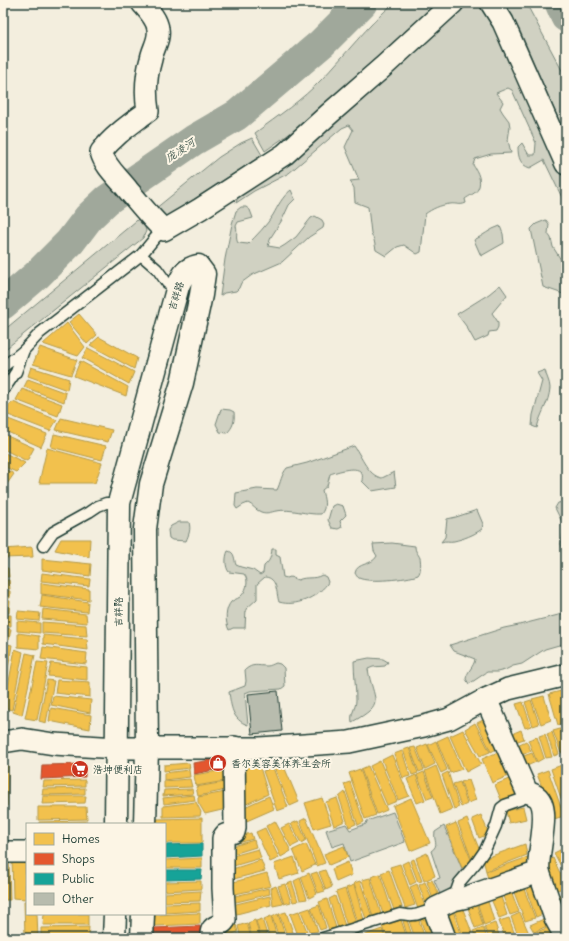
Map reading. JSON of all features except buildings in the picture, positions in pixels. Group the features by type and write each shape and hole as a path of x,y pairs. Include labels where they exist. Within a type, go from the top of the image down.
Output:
{"main road":[{"name":"吉祥路","path":"116,823 119,503 178,286 185,272 198,266 204,274 201,295 182,383 151,484 145,529 147,748 145,823"},
{"path":"154,376 182,383"},
{"path":"114,915 114,938"},
{"path":"142,938 143,915"}],"street":[{"path":"142,3 154,19 158,28 158,40 151,57 147,78 146,97 148,111 109,141 101,152 110,168 144,209 164,230 200,209 285,154 453,3"},
{"path":"491,3 503,22 566,164"},
{"path":"3,742 22,739 54,744 117,748 260,748 349,742 424,726 449,719 508,689 566,675"},
{"path":"486,699 527,792 538,798 544,816 538,862 539,872 555,918 566,938"},
{"path":"211,938 212,929 223,923 225,920 223,888 223,838 225,835 234,832 235,828 234,748"},
{"path":"3,852 26,852"},
{"path":"445,938 435,912 436,908 453,900 467,898 539,872"}],"lane":[{"path":"3,367 24,350 40,334 141,255 155,238 164,230"},
{"path":"141,255 157,269 167,283 178,286"},
{"path":"3,391 16,372 24,350"},
{"path":"43,546 53,532 98,506 106,503 119,503"},
{"path":"453,900 459,883 476,863 487,846 496,826 500,808 522,798 527,792"},
{"path":"323,938 400,914 411,916 432,910 435,912"}],"shaded area":[{"path":"394,3 437,3 299,127 265,151 255,133 290,108 314,87"},
{"path":"505,3 526,3 566,78 566,137 520,31"},
{"path":"474,4 488,11 566,181 566,206 544,160 530,168 524,165 520,160 518,147 522,143 529,155 535,155 536,143 512,90 508,88 496,93 503,102 500,108 509,121 510,127 508,140 511,153 491,154 475,159 473,165 479,177 480,183 478,189 465,199 466,203 443,205 425,214 421,252 417,254 404,245 397,247 386,256 376,250 371,233 368,207 355,202 354,188 350,181 359,180 345,147 353,130 349,125 342,128 289,173 254,191 236,203 239,193 461,6"},
{"path":"252,138 262,155 165,218 155,209 219,157"},
{"path":"291,190 295,199 289,205 282,220 271,237 268,246 280,248 285,245 296,237 311,218 315,216 322,220 324,224 323,228 309,237 282,262 252,275 241,283 236,291 224,293 220,296 225,259 236,211 241,207 246,207 250,210 253,218 238,222 236,226 238,243 248,244 267,223"},
{"path":"142,216 146,231 143,238 3,351 3,331"},
{"path":"546,220 549,224 548,234 551,238 553,247 566,268 566,295 543,287 531,229 536,224"},
{"path":"500,226 504,243 481,256 474,240"},
{"path":"500,285 507,295 492,313 498,322 498,327 496,331 489,332 488,336 475,342 457,314 489,294"},
{"path":"545,370 550,388 537,428 532,426 533,415 542,381 537,373"},
{"path":"221,409 234,412 233,424 227,433 220,432 216,424"},
{"path":"354,446 369,470 377,477 382,478 394,472 396,487 372,491 362,481 360,471 352,469 330,474 327,486 322,490 324,509 321,514 310,514 288,510 263,513 248,503 237,509 235,506 236,493 257,489 277,490 282,476 287,468 307,463"},
{"path":"563,502 566,505 566,558 561,544 564,531 562,522 555,508 558,503"},
{"path":"336,504 343,506 346,515 340,521 342,527 338,529 332,528 328,520 332,506"},
{"path":"477,510 483,524 482,529 461,539 441,542 445,537 447,519"},
{"path":"179,522 189,522 190,527 186,541 172,540 169,538 168,530 171,526"},
{"path":"392,543 415,546 421,565 419,574 397,579 371,580 359,578 355,573 356,570 362,565 375,559 377,556 374,551 373,544"},
{"path":"272,549 276,549 276,555 280,557 283,577 290,577 298,580 322,575 326,577 328,582 327,584 317,593 305,600 285,603 279,602 276,586 272,580 265,577 257,584 257,599 246,609 245,628 233,628 229,630 226,619 229,605 242,595 247,580 244,574 229,572 226,562 228,551 233,554 236,565 253,570 260,575 263,573 264,566 270,559"},
{"path":"566,613 566,643 545,649 522,664 497,672 487,672 469,684 466,679 475,659 454,651 450,645 504,628"},
{"path":"369,658 383,659 388,662 385,666 368,669 375,700 374,705 363,716 352,722 356,700 354,661"},
{"path":"276,663 280,664 284,668 285,686 281,689 250,691 245,693 248,725 243,723 235,716 233,712 229,692 245,686 245,670 250,666 268,666"},
{"path":"393,812 405,842 350,862 344,843 332,847 326,830 346,824 350,830 366,824 367,821"},
{"path":"444,826 463,871 443,901 434,880 440,878 431,851 436,845 435,832"}],"waterway":[{"name":"庞凌河","path":"3,304 37,275 70,242 89,217 107,200 194,140 237,115 322,43 362,3"},
{"name":"庞凌河","path":"560,3 566,17"}],"place":[{"name":"香尔美容美体养生会所","path":"218,763"},
{"name":"浩坤便利店","path":"80,769"}]}
